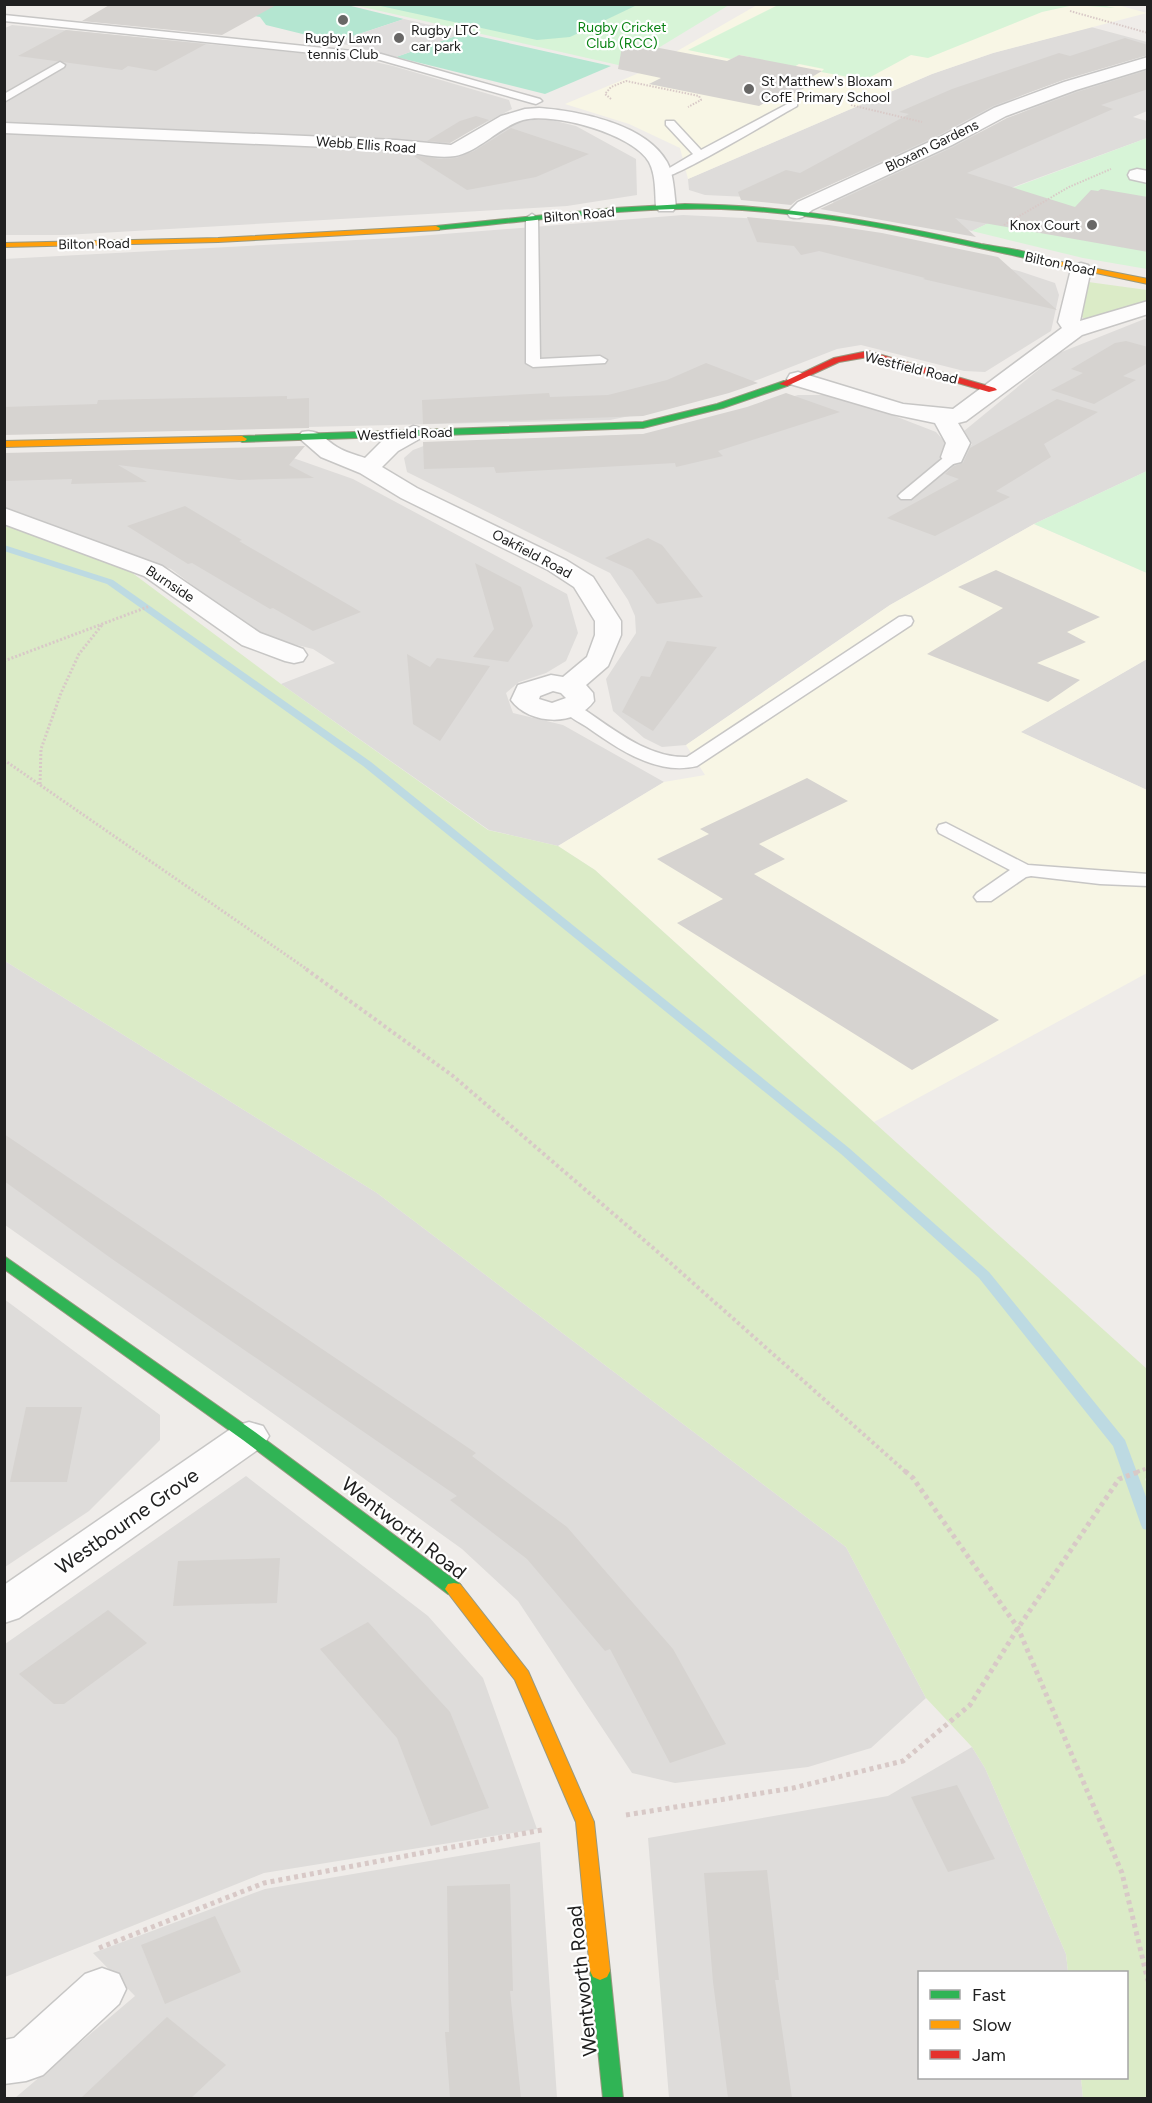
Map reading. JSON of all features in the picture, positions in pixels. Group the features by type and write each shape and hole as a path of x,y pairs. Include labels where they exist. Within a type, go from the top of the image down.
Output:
{"street":[{"name":"Bloxam Gardens","path":"797,213 805,206 963,132 1000,112 1070,86 1148,62"},
{"path":"536,101 552,113"},
{"name":"Webb Ellis Road","path":"4,128 360,143 449,151 456,150 517,117 552,113 582,118 633,140 652,152 659,163 666,207"},
{"name":"Bilton Road","path":"4,245 236,240 434,227 666,207 719,207 797,213 876,225 1148,282"},
{"path":"1074,330 1069,322 1081,269"},
{"name":"Westfield Road","path":"798,379 921,415 958,416 1074,330 1148,308"},
{"name":"Westfield Road","path":"4,444 310,437 643,425 733,403 798,379 837,358 867,354 992,390"},
{"path":"943,417 958,443 953,457"},
{"path":"368,468 390,446 413,433"},
{"name":"Oakfield Road","path":"310,437 329,452 368,468 409,493 557,565 584,582 608,621 608,635 599,660 569,697"},
{"name":"Burnside","path":"4,515 153,571 251,639 294,655"},
{"name":"Wentworth Road","path":"4,1261 249,1436 451,1585 522,1676 585,1822 613,2098"},
{"name":"Westbourne Grove","path":"4,1607 249,1436"},
{"path":"4,2062 26,2059 102,1989"}],"lane":[{"path":"4,18 381,57 536,101"},
{"path":"4,99 60,65"},
{"path":"662,176 793,104"},
{"path":"667,121 701,156"},
{"path":"532,218 534,363 600,360"},
{"path":"906,496 953,457"},
{"path":"569,697 648,758 678,764 691,762 905,621"},
{"path":"946,830 1025,871 1148,880"},
{"path":"984,897 1025,871"}],"path":[{"path":"1070,11 1148,33"},
{"path":"626,81 699,96 701,100 667,121 616,102 605,94 611,87 626,81"},
{"path":"851,105 963,132"},
{"path":"975,246 979,239 1038,206 1056,192 1119,166"},
{"path":"4,661 152,605"},
{"path":"40,784 41,749 61,693 79,654 102,624"},
{"path":"4,760 257,933 453,1076 913,1478 1018,1628 1122,1873 1148,1981"},
{"path":"1018,1628 1119,1479 1148,1468"}],"shaded area":[{"name":"St Matthew's Bloxam CofE Primary School","path":"1114,4 1147,13 993,53 932,74 688,179 680,148 629,124 565,104 639,73 757,5"},
{"name":"Rugby LTC car park","path":"404,19 464,33 396,57 335,42"},
{"path":"12,25 362,59 509,100 512,109 443,145 5,126 5,28"},
{"path":"1091,27 1147,42 1147,55 1091,70 1029,92 966,121 919,147 805,195 789,199 705,195 689,190 688,179 932,74 993,53"},
{"path":"1147,67 1147,111 1133,117 1147,121 1147,138 1008,189 1041,198 972,231 834,205 833,201 1051,99"},
{"path":"547,119 576,126 636,159 637,195 567,206 65,235 5,235 5,133 393,147 453,154 520,121"},
{"path":"683,215 766,219 858,233 1019,271 1055,283 1059,295 1051,331 985,372 964,371 861,345 837,349 760,379 679,406 610,420 5,434 4,259 393,238"},
{"path":"1147,318 1147,471 1034,524 890,605 686,745 662,747 644,738 613,711 606,679 636,633 635,616 628,600 610,573 407,472 404,458 413,450 429,444 644,434 704,424 798,395 827,395 856,401 936,432 960,459 972,444 964,431 1059,353"},
{"path":"279,453 353,479 567,594 578,633 566,661 546,673 519,682 506,693 513,713 563,725 664,782 558,846 489,830 281,684 335,663 313,649 261,636 171,569 5,508 4,457"},
{"path":"1034,524 1147,573 1147,659 1021,732 1147,790 1147,973 874,1122 595,870 558,846 664,782 705,775 686,745 890,605"},
{"path":"1147,659 1147,790 1020,732"},
{"path":"5,961 377,1193 846,1547 926,1698 871,1748 808,1767 675,1783 632,1773 518,1601 462,1549 5,1225"},
{"path":"4,1299 160,1415 160,1440 89,1511 5,1567"},
{"path":"246,1476 428,1616 483,1678 537,1829 264,1873 5,1977 5,1644"},
{"path":"972,1747 985,1768 1066,1954 1068,1971 918,1971 918,2079 1081,2079 1083,2098 669,2098 648,1838 888,1796"},
{"path":"540,1842 557,2098 15,2098 135,1996 93,1953 265,1889"}],"green space":[{"path":"235,4 343,4 404,19 335,42 266,25 260,17 216,10"},
{"path":"1097,4 1115,8 1074,5 1042,12 928,58 911,55 865,80 821,72 824,69 799,64 794,67 740,55 731,59 688,50 778,5"},
{"name":"Rugby Cricket Club (RCC)","path":"354,5 729,5 627,67"},
{"path":"376,5 637,5 570,37 537,40"},
{"path":"464,33 611,66 545,94 396,57"},
{"path":"1147,138 1147,269 1083,258 972,231 1040,198 1007,190"},
{"path":"1081,281 1147,290 1147,302 1091,321 1084,319 1077,310"},
{"path":"1147,471 1147,573 1034,524"},
{"path":"4,525 123,566 281,684 488,830 558,846 595,870 1147,1369 1148,1476 1145,1479 1148,1486 1147,2098 1083,2098 1081,2079 1128,2079 1128,1971 1068,1971 1066,1954 985,1768 972,1747 926,1698 846,1547 377,1193 5,961"}],"building":[{"path":"111,4 278,4 222,35 82,21"},
{"path":"66,30 206,44 156,71 128,66 122,70 18,56"},
{"path":"1125,38 1148,45 1148,55 1063,80 993,106 939,135 797,200 791,205 741,200 738,192 786,170 800,173 909,114 899,112 952,89 1059,53 1070,56"},
{"path":"623,41 727,61 739,55 822,71 810,78 820,80 779,101 768,101 759,106 649,84 661,78 618,69"},
{"path":"1148,70 1148,89 1101,105 1113,109 967,173 1075,207 1091,190 1101,189 1148,197 1148,252 955,218 976,237 820,209 953,147 1007,118 1077,92"},
{"path":"476,116 489,120 450,143 427,141 460,121"},
{"path":"511,128 589,154 536,177 467,190 412,155 441,159 456,158 474,151"},
{"path":"747,217 882,233 998,257 1057,310 923,279 925,278 819,251 801,255 794,246 757,242"},
{"path":"1126,341 1148,347 1148,363 1123,376 1136,380 1094,404 1051,390 1083,373 1071,369 1115,343"},
{"path":"706,363 758,383 643,416 423,424 422,400 549,393 550,397 608,395 667,380"},
{"path":"786,393 840,412 718,451 723,456 676,467 675,463 496,473 494,467 424,469 423,442 643,434 747,407"},
{"path":"287,396 287,399 309,398 309,428 4,435 4,407 97,404 98,400"},
{"path":"1057,399 1098,412 1044,444 1051,457 996,491 1010,497 935,536 887,518 959,479 945,474 954,466 963,463 970,448"},
{"path":"305,446 289,465 314,478 239,480 118,465 147,482 71,484 72,479 4,481 4,453"},
{"path":"185,506 242,540 239,541 361,612 313,631 273,608 270,609 192,563 188,564 127,526"},
{"path":"648,538 662,545 703,597 657,604 632,570 605,558"},
{"path":"475,563 521,587 533,626 508,662 473,657 494,629"},
{"path":"996,570 1100,617 1067,632 1086,642 1037,663 1080,680 1048,702 927,654 1003,608 958,587"},
{"path":"667,641 717,647 653,731 622,712 641,676 650,677"},
{"path":"407,654 430,667 437,658 490,666 440,741 413,724"},
{"path":"807,778 848,801 759,844 785,859 754,874 999,1020 912,1070 677,923 723,899 657,859 709,834 700,829"},
{"path":"4,1134 476,1453 472,1456 567,1527 673,1649 726,1744 670,1763 610,1649 605,1651 527,1559 450,1500 457,1496 112,1259 4,1181"},
{"path":"26,1407 82,1407 67,1482 10,1482"},
{"path":"280,1558 277,1603 173,1606 178,1561"},
{"path":"108,1610 147,1643 64,1704 54,1704 19,1674"},
{"path":"368,1622 450,1712 489,1808 431,1826 397,1738 320,1649"},
{"path":"957,1785 995,1859 948,1872 911,1797"},
{"path":"767,1870 779,1980 775,1980 792,2098 728,2098 713,1982 704,1873"},
{"path":"510,1884 513,1991 510,1991 521,2098 450,2098 445,2032 449,2032 447,1886"},
{"path":"215,1916 241,1972 165,2004 141,1945"},
{"path":"167,2017 226,2065 191,2098 81,2098"}],"waterway":[{"path":"4,548 110,582 367,764 845,1151 984,1275 1120,1444 1148,1525"}],"traffic: fast":[{"path":"436,228 614,210 685,207 761,209 801,213 921,233 1039,259"},
{"path":"242,439 643,425 720,406 784,384"},
{"path":"4,1261 249,1436 454,1589"},
{"path":"600,1971 613,2098"}],"traffic: slow":[{"path":"4,245 218,240 436,228"},
{"path":"1039,259 1148,282"},
{"path":"4,444 242,439"},
{"path":"454,1589 522,1676 585,1822 600,1971"}],"traffic: jam":[{"path":"784,384 837,360 868,354 992,390"}],"place":[{"name":"Rugby Lawn tennis Club","path":"343,20"},
{"name":"Rugby LTC car park","path":"399,38"},
{"name":"St Matthew's Bloxam CofE Primary School","path":"749,89"},
{"name":"Knox Court","path":"1092,225"}]}
